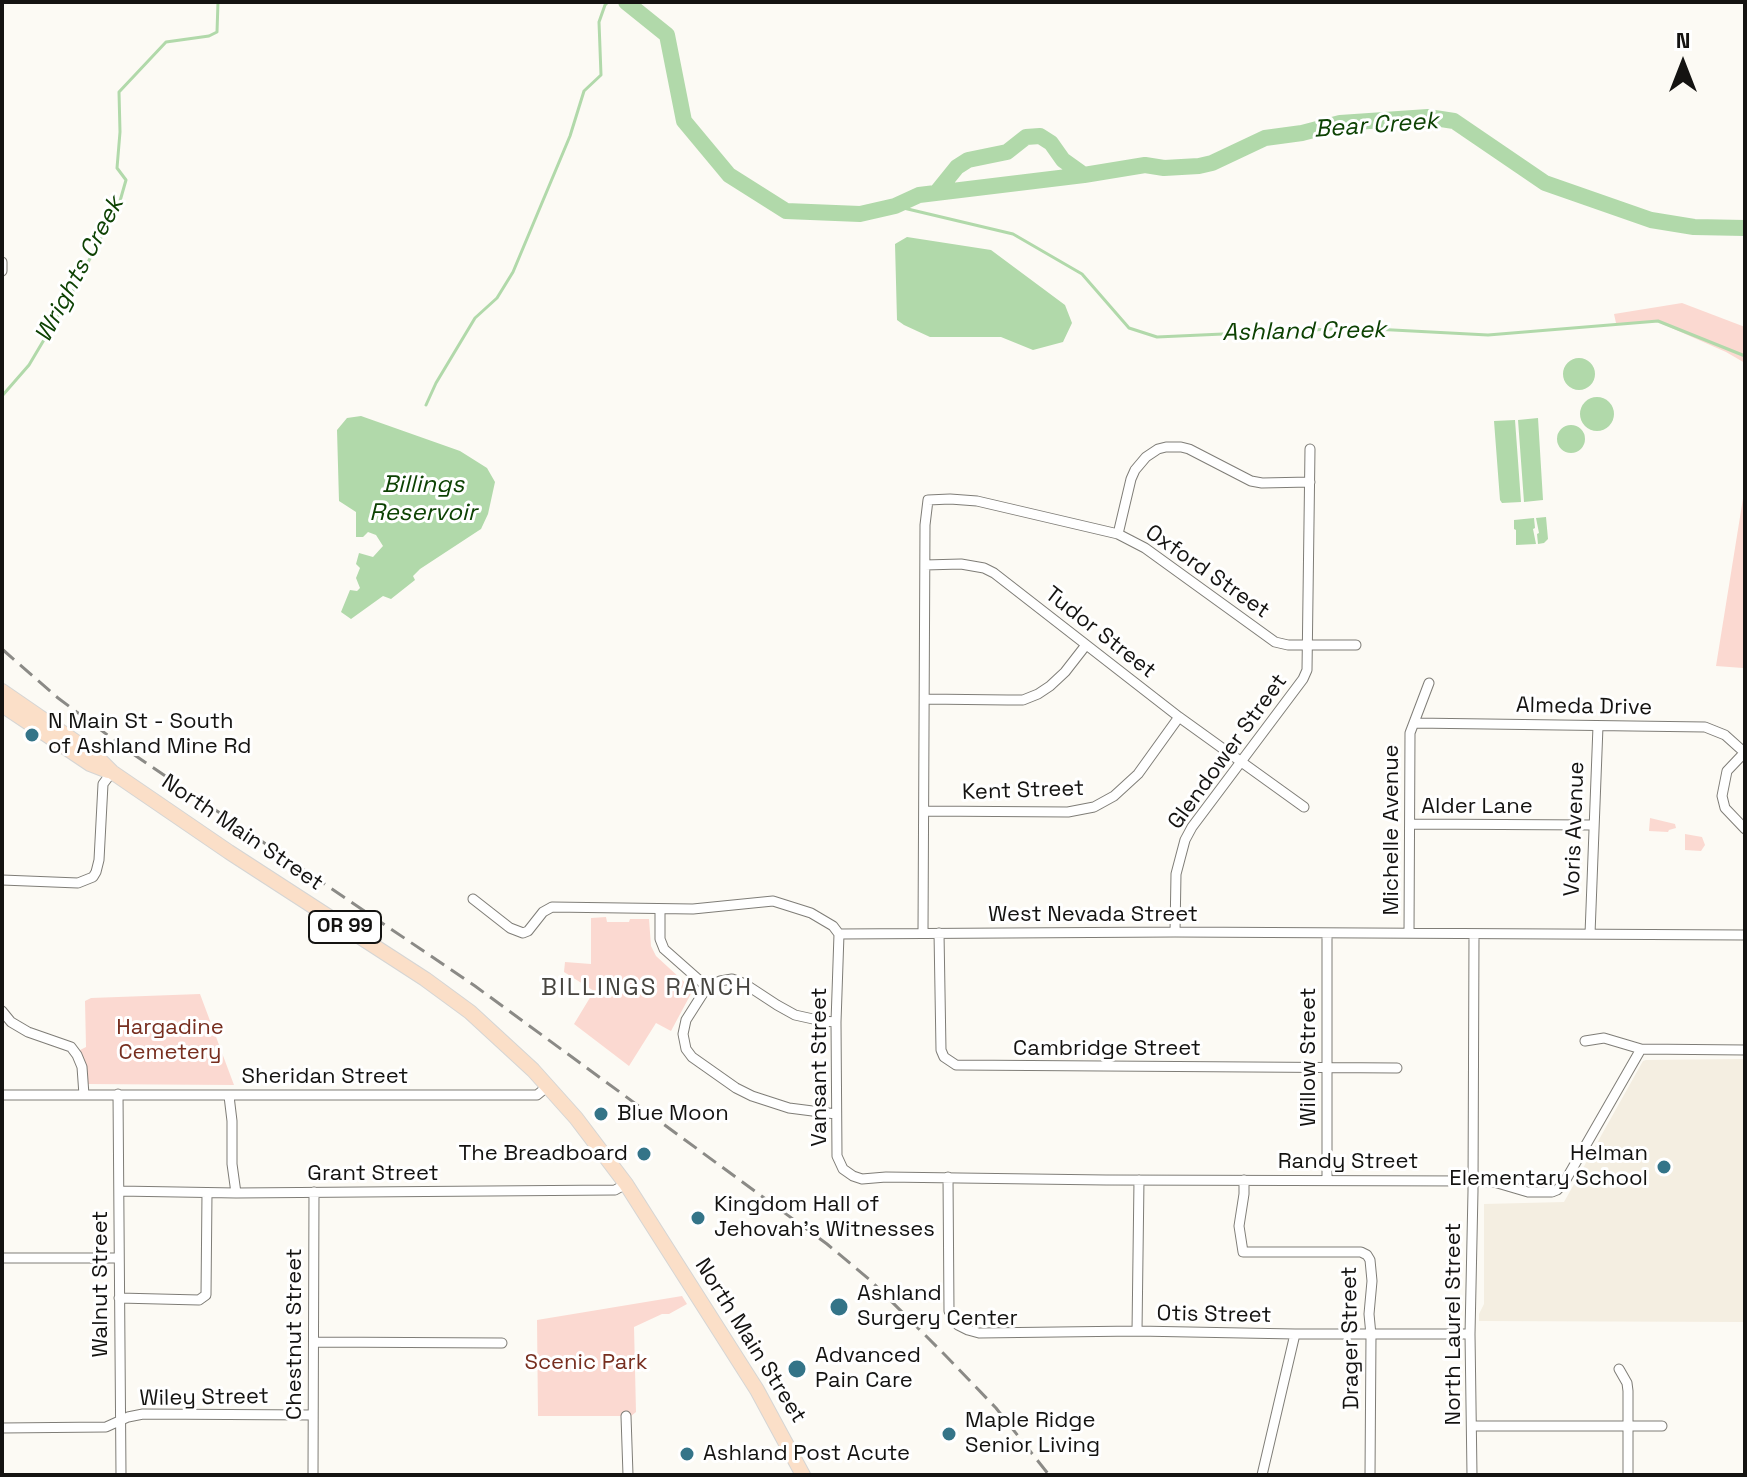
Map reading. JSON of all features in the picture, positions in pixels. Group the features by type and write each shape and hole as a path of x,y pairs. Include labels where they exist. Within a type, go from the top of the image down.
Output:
{"main road":[{"name":"North Main Street","path":"2,691 95,755 112,772 229,852 425,979 470,1012 508,1046 579,1121 626,1184 757,1390 803,1475"},
{"name":"North Main Street","path":"2,705 90,764 112,772"}],"street":[{"path":"2,262 2,271"},
{"path":"1118,534 1135,470 1146,457 1166,447 1189,449 1251,481 1310,482"},
{"name":"Glendower Street","path":"1175,932 1176,874 1180,851 1192,827 1307,670 1310,449"},
{"name":"Oxford Street","path":"925,565 928,500 977,501 1118,534 1145,548 1275,642 1356,645"},
{"name":"Tudor Street","path":"925,565 961,564 994,573 1179,717 1304,807"},
{"path":"923,933 925,565"},
{"path":"925,699 1023,700 1038,694 1065,672 1086,645"},
{"name":"Michelle Avenue","path":"1409,933 1410,733 1429,683"},
{"name":"Kent Street","path":"924,811 1068,812 1094,807 1114,796 1138,774 1179,717"},
{"name":"Almeda Drive","path":"1414,723 1705,727 1725,735 1745,752"},
{"name":"Voris Avenue","path":"1590,934 1598,726"},
{"path":"1745,752 1727,771 1722,796 1725,808 1745,829"},
{"path":"2,880 78,883 93,877 99,860 103,784 112,772"},
{"name":"Alder Lane","path":"1410,824 1593,825"},
{"path":"473,899 510,928 523,933 552,907 701,909 773,901 811,913 833,926 839,934"},
{"path":"660,910 660,939 664,949 707,987"},
{"name":"Cambridge Street","path":"939,933 941,1050 944,1057 956,1065 1397,1068"},
{"name":"Willow Street","path":"1327,933 1327,1180"},
{"name":"West Nevada Street","path":"839,934 1745,935"},
{"name":"Vansant Street","path":"839,934 837,1156 839,1163 853,1176 870,1179"},
{"name":"North Laurel Street","path":"1472,1475 1470,1334 1474,934"},
{"path":"836,1022 814,1020 786,1011 738,980 720,981 707,987 684,1027 686,1049 720,1078 752,1096 789,1108 836,1114"},
{"path":"2,1011 11,1022 28,1032 71,1047 82,1067 84,1095"},
{"path":"1585,1041 1604,1038 1641,1049 1745,1050"},
{"name":"Randy Street","path":"870,1179 1473,1181 1494,1182 1537,1193 1557,1190 1564,1183 1641,1049"},
{"name":"Sheridan Street","path":"2,1095 537,1095 548,1086"},
{"name":"Walnut Street","path":"118,1094 121,1475"},
{"path":"229,1096 236,1193"},
{"name":"Otis Street","path":"948,1177 949,1311 958,1325 968,1330 979,1333 1470,1334"},
{"path":"1137,1331 1139,1180"},
{"name":"Drager Street","path":"1244,1180 1239,1226 1243,1252 1361,1252 1367,1255 1372,1267 1369,1314 1370,1475"},
{"name":"Grant Street","path":"119,1191 615,1190 626,1184"},
{"name":"Chestnut Street","path":"313,1475 314,1192"},
{"path":"119,1298 199,1300 206,1295 207,1193"},
{"path":"2,1258 118,1258"},
{"path":"1262,1475 1295,1334"},
{"path":"314,1342 502,1343"},
{"path":"1619,1369 1627,1383 1628,1475"},
{"name":"Wiley Street","path":"2,1428 99,1428 143,1414 313,1415"},
{"path":"626,1416 628,1475"},
{"path":"1472,1426 1662,1426"}],"shaded area":[{"name":"Helman Elementary School","path":"1745,1059 1745,1322 1479,1321 1484,1304 1484,1204 1564,1202 1643,1061"}],"green space":[{"path":"1682,303 1745,327 1745,363 1658,322 1616,323 1614,314"},
{"path":"1745,486 1745,666 1716,666"},
{"path":"1650,818 1675,824 1676,828 1668,832 1649,831"},
{"path":"1685,834 1702,837 1705,845 1701,851 1685,850"},
{"path":"606,917 607,922 649,919 651,946 656,956 693,990 671,1031 656,1023 629,1066 574,1024 594,991 564,972 565,962 591,964 591,918"},
{"name":"Hargadine Cemetery","path":"200,994 234,1085 87,1084 80,1050 86,1047 85,1001 91,998"},
{"name":"Scenic Park","path":"682,1296 687,1304 634,1327 636,1412 631,1416 538,1416 537,1320"}],"water":[{"path":"907,237 991,250 1065,305 1072,323 1063,342 1033,350 1001,337 930,337 904,325 897,320 895,244"},
{"path":"1579,358 1590,363 1595,374 1590,385 1579,390 1568,385 1563,374 1568,363"},
{"path":"1597,397 1609,402 1614,414 1609,426 1597,431 1585,426 1580,414 1585,402"},
{"name":"Billings Reservoir","path":"361,416 460,451 487,468 495,482 488,514 481,529 420,569 413,576 415,580 391,599 383,596 351,619 341,612 350,590 360,588 356,578 360,568 356,564 359,553 373,557 383,546 376,535 368,532 363,537 356,537 356,512 339,501 337,430 347,418"},
{"path":"1538,418 1543,500 1524,502 1518,420"},
{"path":"1515,420 1521,502 1502,503 1494,421"},
{"path":"1571,425 1581,429 1585,439 1581,449 1571,453 1561,449 1557,439 1561,429"},
{"path":"1546,517 1548,539 1538,544 1536,518"},
{"path":"1534,518 1536,544 1516,545 1514,520"}],"waterway":[{"name":"Wrights Creek","path":"2,396 29,365 73,291 120,201 126,180 117,168 119,92 166,42 217,32 218,2"},
{"path":"426,405 475,318 497,298 513,272 570,136 584,91 601,75 599,22 608,2"},
{"name":"Bear Creek","path":"626,2 667,35 684,121 729,175 786,211 860,214 895,206 919,195 1145,165 1164,168 1199,166 1265,138 1340,123 1428,117 1454,121 1545,183 1651,220 1694,227 1745,228"},
{"name":"Bear Creek","path":"936,193 957,167 968,160 1007,152 1026,137 1040,136 1051,143 1063,160 1084,175"},
{"name":"Ashland Creek","path":"895,206 1013,234 1082,274 1129,328 1157,337 1355,328 1488,335 1658,321 1745,356"}],"railway":[{"path":"2,649 58,698 133,754 475,986 827,1244 870,1280 996,1408 1049,1475"}],"place":[{"name":"N Main St - South of Ashland Mine Rd","path":"32,735"},
{"name":"Blue Moon","path":"601,1114"},
{"name":"The Breadboard","path":"644,1154"},
{"name":"Helman Elementary School","path":"1664,1167"},
{"name":"Kingdom Hall of Jehovah's Witnesses","path":"698,1218"},
{"name":"Ashland Surgery Center","path":"839,1307"},
{"name":"Advanced Pain Care","path":"797,1369"},
{"name":"Maple Ridge Senior Living","path":"949,1434"},
{"name":"Ashland Post Acute","path":"687,1454"}],"district":[{"name":"BILLINGS RANCH","path":"647,988"}]}
